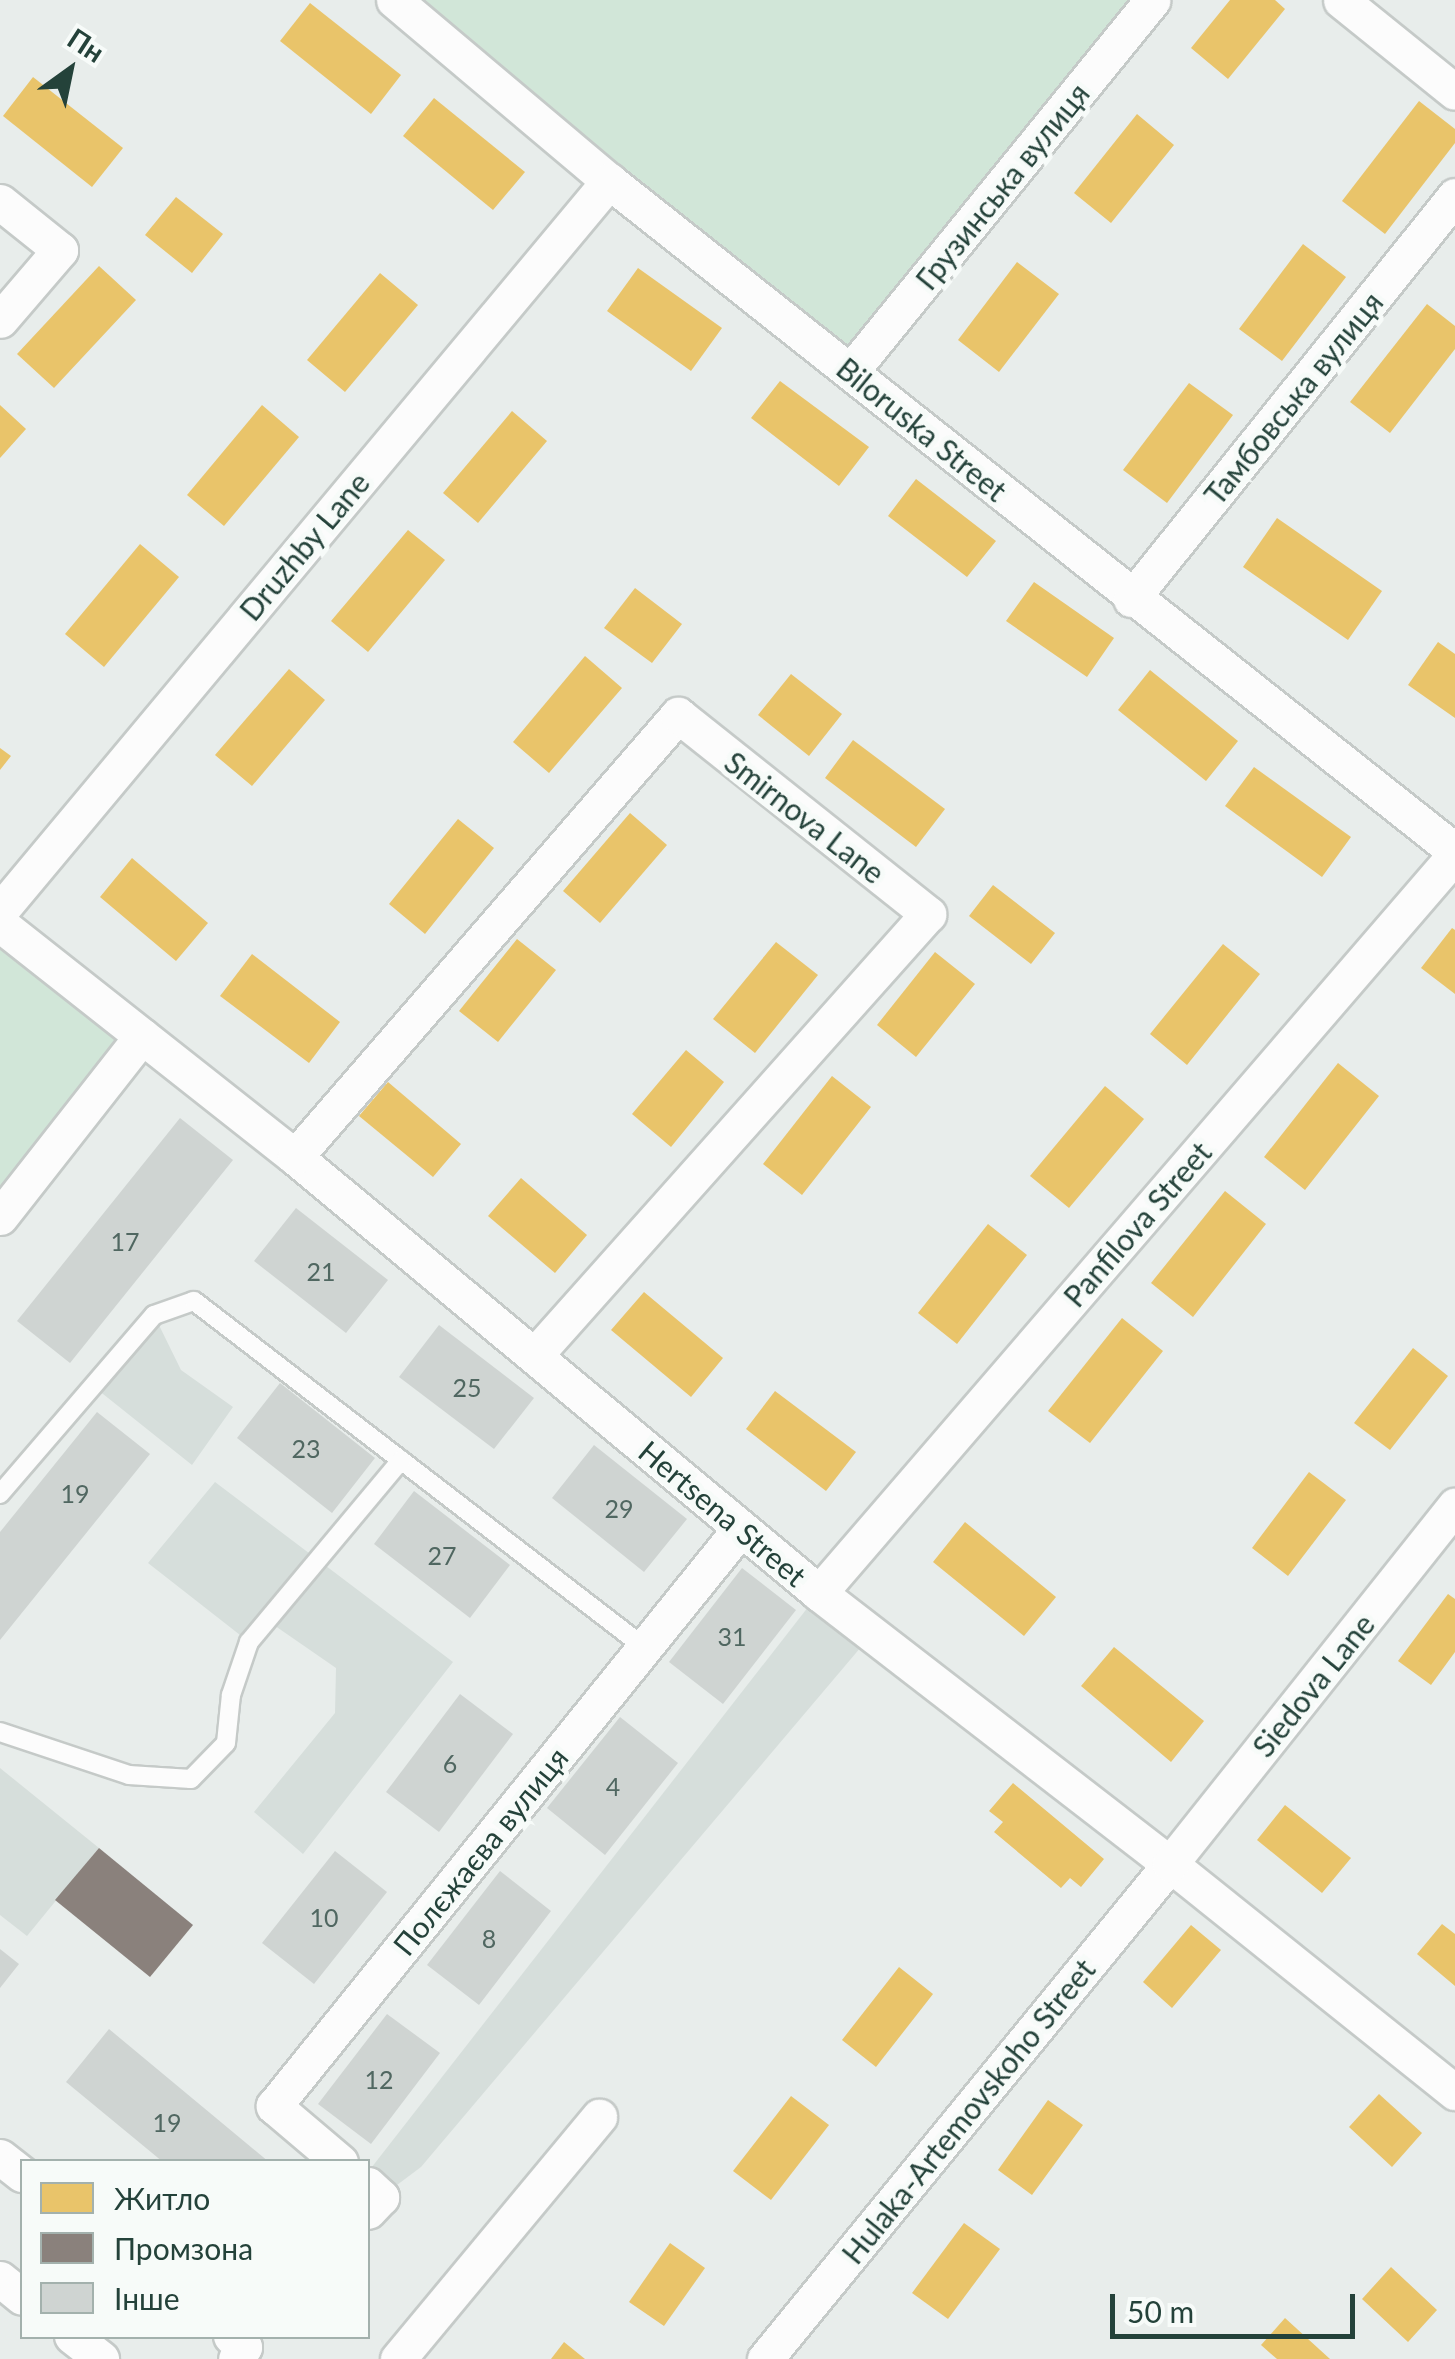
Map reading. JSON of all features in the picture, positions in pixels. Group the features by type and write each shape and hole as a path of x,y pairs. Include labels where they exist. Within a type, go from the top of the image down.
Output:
{"street":[{"name":"Biloruska Street","path":"394,0 609,181 1455,853"},
{"name":"Грузинська вулиця","path":"851,371 1153,0"},
{"path":"1341,0 1455,92"},
{"name":"Druzhby Lane","path":"0,911 609,181"},
{"name":"Тамбовська вулиця","path":"1131,599 1455,196"},
{"path":"0,202 60,250 0,320"},
{"name":"Smirnova Lane","path":"295,1157 678,716 928,914 535,1355"},
{"name":"Panfilova Street","path":"820,1593 1455,853"},
{"name":"Hertsena Street","path":"0,924 295,1157 740,1529 1455,2092"},
{"path":"0,1217 142,1036"},
{"name":"Siedova Lane","path":"1170,1864 1455,1506"},
{"name":"Полєжаєва вулиця","path":"336,2159 274,2106 740,1529"},
{"name":"Hulaka-Artemovskoho Street","path":"765,2359 1170,1864"},
{"path":"398,2359 600,2117"},
{"path":"0,2157 20,2172"},
{"path":"370,2187 381,2197 370,2209"},
{"path":"0,2280 20,2295"},
{"path":"76,2339 101,2359"}],"lane":[{"path":"0,1494 154,1314 194,1301 644,1647"},
{"path":"0,1732 129,1775 191,1779 226,1742 231,1695 249,1642 401,1460"}],"shaded area":[{"path":"154,1315 181,1370 233,1407 192,1465 93,1386"},
{"path":"215,1482 453,1662 303,1854 254,1812 335,1713 336,1668 268,1621 249,1642 148,1563"},
{"path":"819,1593 872,1634 421,2167 381,2197 370,2169"},
{"path":"0,1768 99,1848 27,1936 0,1915"}],"green space":[{"path":"399,0 1153,0 851,371"},
{"path":"0,924 142,1036 0,1217"}],"building: Житло":[{"path":"1230,0 1275,0 1285,9 1228,79 1191,48"},
{"path":"310,3 401,75 371,114 280,41"},
{"path":"33,77 123,148 92,187 3,116"},
{"path":"434,98 525,172 493,210 403,136"},
{"path":"1419,101 1455,129 1455,143 1385,234 1342,201"},
{"path":"1137,114 1174,145 1111,223 1074,193"},
{"path":"176,197 223,234 192,273 145,235"},
{"path":"1303,244 1346,277 1282,361 1239,329"},
{"path":"1017,262 1059,294 999,372 958,340"},
{"path":"99,266 136,300 54,388 17,354"},
{"path":"638,268 722,328 691,371 607,311"},
{"path":"380,273 418,305 345,392 307,360"},
{"path":"1427,304 1455,326 1455,349 1390,433 1350,402"},
{"path":"780,381 869,447 839,486 751,418"},
{"path":"1189,383 1233,415 1167,503 1123,470"},
{"path":"0,405 26,429 0,458"},
{"path":"262,405 299,437 224,526 187,495"},
{"path":"512,411 547,441 478,523 443,493"},
{"path":"916,479 996,541 967,577 888,516"},
{"path":"1277,518 1382,591 1348,640 1243,567"},
{"path":"408,530 445,560 368,652 331,621"},
{"path":"140,544 179,577 104,667 65,634"},
{"path":"1034,582 1114,638 1087,677 1006,621"},
{"path":"635,588 682,624 652,663 604,628"},
{"path":"1438,642 1455,654 1455,718 1408,685"},
{"path":"585,656 622,688 549,773 513,742"},
{"path":"289,669 325,700 252,786 215,755"},
{"path":"1150,670 1238,741 1206,781 1118,710"},
{"path":"791,674 842,714 809,756 758,715"},
{"path":"853,740 945,809 916,847 825,778"},
{"path":"0,748 11,756 0,770"},
{"path":"1254,767 1351,837 1322,877 1225,806"},
{"path":"630,813 667,845 600,923 563,891"},
{"path":"458,819 494,848 425,934 389,904"},
{"path":"132,858 208,923 176,961 100,897"},
{"path":"993,885 1055,933 1031,964 969,916"},
{"path":"1452,928 1455,930 1455,994 1421,968"},
{"path":"517,939 556,970 498,1042 459,1011"},
{"path":"776,942 818,975 755,1053 713,1019"},
{"path":"1223,944 1260,974 1187,1065 1150,1034"},
{"path":"935,952 975,984 916,1057 877,1025"},
{"path":"252,954 340,1022 309,1063 220,996"},
{"path":"686,1050 724,1082 671,1147 632,1114"},
{"path":"1338,1063 1379,1096 1305,1190 1264,1157"},
{"path":"832,1076 871,1107 802,1195 763,1164"},
{"path":"388,1082 461,1144 433,1177 359,1116"},
{"path":"1105,1086 1144,1119 1069,1208 1030,1176"},
{"path":"521,1178 587,1235 555,1273 488,1216"},
{"path":"1225,1191 1266,1224 1193,1317 1151,1283"},
{"path":"988,1224 1027,1255 957,1344 918,1313"},
{"path":"644,1292 723,1358 691,1397 611,1330"},
{"path":"1122,1318 1163,1351 1090,1443 1048,1411"},
{"path":"1413,1348 1448,1376 1390,1450 1354,1423"},
{"path":"775,1391 856,1452 826,1491 746,1429"},
{"path":"1309,1472 1346,1500 1288,1576 1252,1548"},
{"path":"965,1522 1056,1597 1024,1636 933,1562"},
{"path":"1448,1594 1455,1599 1455,1652 1431,1685 1398,1661"},
{"path":"1114,1647 1204,1721 1171,1762 1081,1686"},
{"path":"1013,1783 1104,1859 1081,1887 1070,1878 1061,1888 994,1832 1003,1822 989,1811"},
{"path":"1285,1805 1351,1858 1322,1893 1257,1840"},
{"path":"1442,1924 1455,1934 1455,1986 1417,1954"},
{"path":"1191,1925 1221,1950 1172,2008 1143,1982"},
{"path":"899,1967 933,1994 876,2067 842,2040"},
{"path":"1379,2094 1422,2133 1392,2167 1349,2127"},
{"path":"791,2096 829,2125 771,2200 733,2171"},
{"path":"1048,2100 1083,2125 1032,2195 998,2170"},
{"path":"964,2223 1000,2249 948,2319 912,2293"},
{"path":"670,2243 705,2268 664,2326 629,2302"},
{"path":"1391,2267 1437,2310 1408,2342 1362,2299"},
{"path":"1285,2318 1330,2359 1277,2359 1261,2345"},
{"path":"564,2342 585,2359 551,2359"}],"building: Промзона":[{"path":"99,1848 193,1925 150,1977 55,1900"}],"building: Інше":[{"path":"180,1118 233,1160 70,1363 17,1321"},
{"path":"296,1208 388,1280 346,1333 254,1261"},
{"path":"439,1325 534,1398 494,1449 399,1377"},
{"path":"280,1383 375,1458 332,1513 237,1438"},
{"path":"97,1412 150,1454 0,1640 0,1532"},
{"path":"594,1445 687,1519 644,1572 552,1498"},
{"path":"414,1491 510,1565 470,1618 374,1544"},
{"path":"742,1568 796,1610 723,1704 669,1662"},
{"path":"460,1694 513,1734 439,1832 386,1792"},
{"path":"620,1717 678,1763 605,1855 547,1808"},
{"path":"335,1851 387,1892 314,1984 262,1943"},
{"path":"500,1871 551,1911 479,2005 427,1965"},
{"path":"0,1949 19,1964 0,1988"},
{"path":"387,2014 440,2053 371,2144 318,2104"},
{"path":"109,2029 265,2159 159,2159 66,2082"}]}
